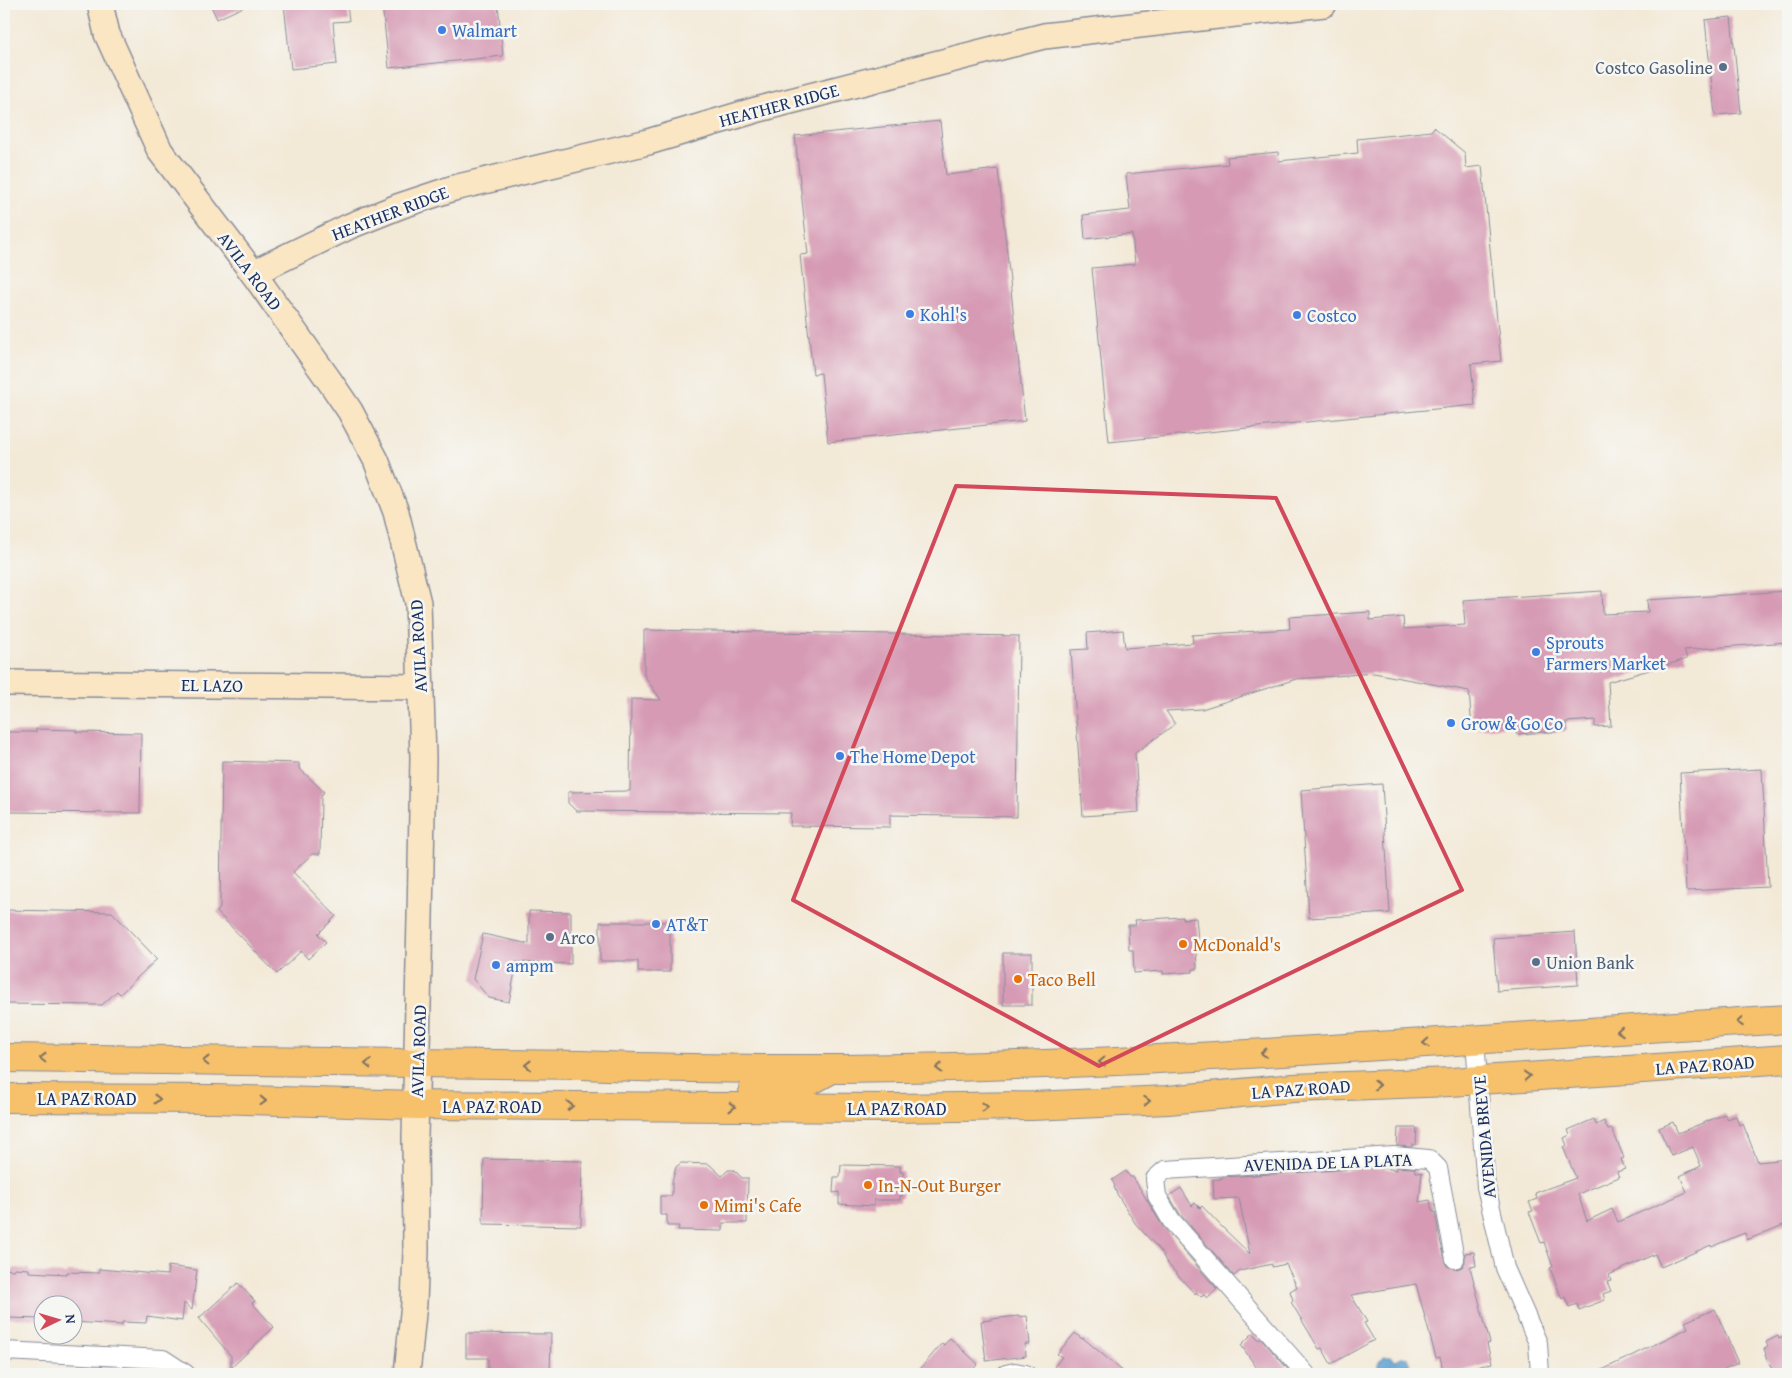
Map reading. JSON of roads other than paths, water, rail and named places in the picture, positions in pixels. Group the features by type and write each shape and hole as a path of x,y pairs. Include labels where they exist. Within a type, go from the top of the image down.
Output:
{"main road":[{"path":"4,1058 832,1069 983,1067 1154,1060 1788,1019"},
{"name":"LA PAZ ROAD","path":"4,1098 214,1099 416,1105 884,1108 1032,1106 1168,1100 1293,1088 1479,1080 1788,1059"},
{"path":"667,1106 686,1092 702,1088 797,1088 832,1069"}],"street":[{"name":"AVILA ROAD","path":"100,4 107,34 160,151 253,273 345,404 376,460 396,512 418,603 423,758 416,1105 416,1232 414,1303 407,1374"},
{"name":"HEATHER RIDGE","path":"253,273 350,226 400,206 454,188 648,142 756,110 1044,36 1324,4"},
{"name":"EL LAZO","path":"4,683 421,688"},
{"name":"AVENIDA BREVE","path":"1475,1040 1486,1187 1505,1268 1538,1344 1540,1374"},
{"name":"AVENIDA DE LA PLATA","path":"1306,1374 1170,1220 1157,1196 1155,1179 1165,1170 1394,1156 1429,1159 1438,1168 1455,1259"},
{"path":"4,1351 163,1359 186,1374"}],"water":[{"path":"1384,1357 1390,1357 1396,1361 1403,1357 1408,1358 1411,1364 1409,1370 1411,1374 1383,1372 1379,1367 1379,1363"}],"place":[{"name":"Walmart","path":"442,30"},
{"name":"Costco Gasoline","path":"1723,67"},
{"name":"Kohl's","path":"910,314"},
{"name":"Costco","path":"1297,315"},
{"name":"Sprouts Farmers Market","path":"1536,652"},
{"name":"Grow & Go Co","path":"1451,723"},
{"name":"The Home Depot","path":"840,756"},
{"name":"AT&T","path":"656,924"},
{"name":"Arco","path":"550,937"},
{"name":"McDonald's","path":"1183,944"},
{"name":"Union Bank","path":"1536,962"},
{"name":"ampm","path":"496,965"},
{"name":"Taco Bell","path":"1018,979"},
{"name":"In-N-Out Burger","path":"868,1185"},
{"name":"Mimi's Cafe","path":"704,1205"}]}
